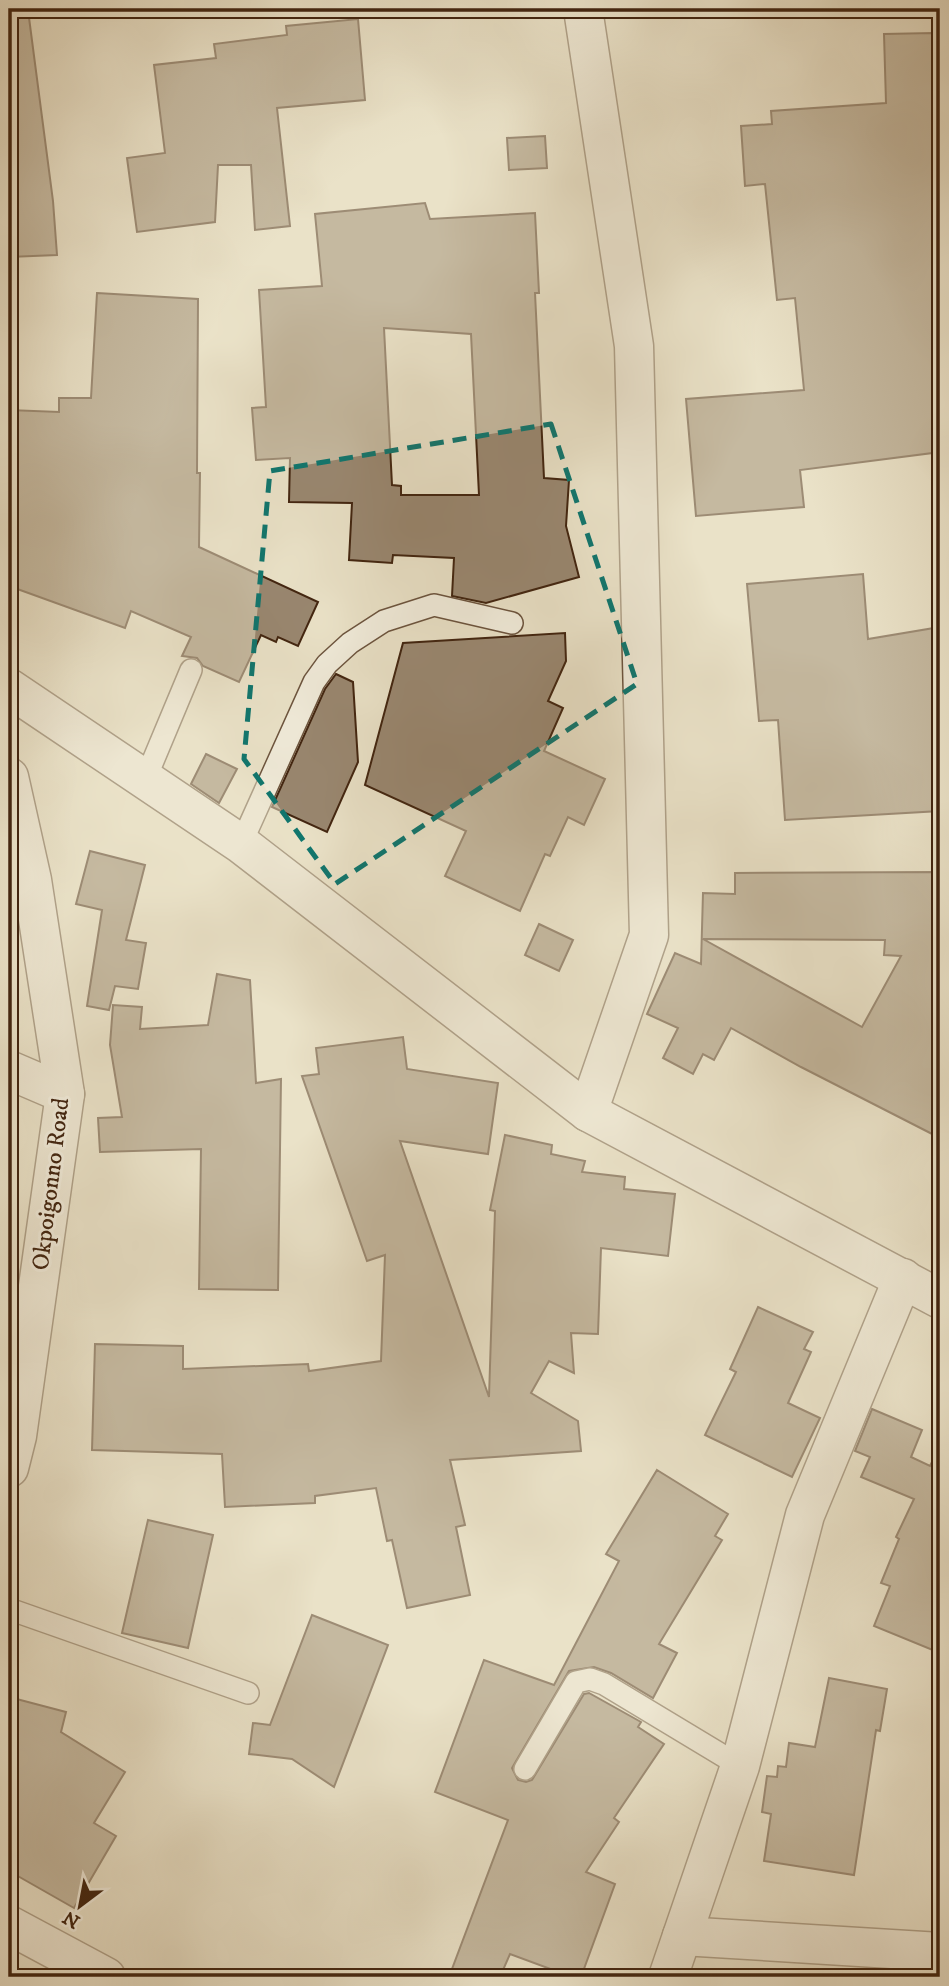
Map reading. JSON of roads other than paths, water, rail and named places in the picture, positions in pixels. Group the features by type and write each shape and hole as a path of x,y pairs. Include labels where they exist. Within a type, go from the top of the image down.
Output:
{"street":[{"path":"583,9 634,346 649,935 588,1112"},
{"path":"9,688 242,844 588,1112 940,1299"},
{"name":"Okpoigonno Road","path":"9,776 32,880 65,1094 17,1436 9,1468"},
{"path":"9,1070 65,1094"},
{"path":"668,1977 740,1766 805,1516 903,1278"},
{"path":"9,1925 106,1977"},
{"path":"682,1936 940,1952"}],"lane":[{"path":"242,844 313,682 327,664 350,643 384,621 434,605 512,623"},
{"path":"145,779 191,670"},
{"path":"9,1609 248,1693"},
{"path":"525,1769 576,1682 590,1679 604,1684 740,1766"}]}
